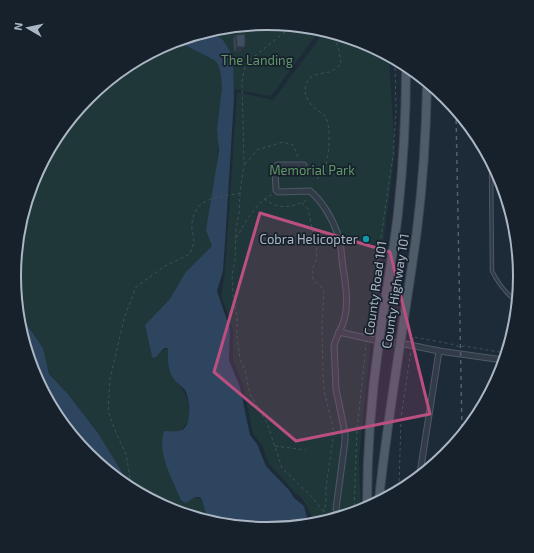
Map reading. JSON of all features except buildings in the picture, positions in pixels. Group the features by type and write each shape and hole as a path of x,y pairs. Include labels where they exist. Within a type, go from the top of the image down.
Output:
{"main road":[{"name":"County Road 101","path":"367,501 371,418 379,341 399,203 404,136 406,73"},
{"name":"County Highway 101","path":"380,495 386,435 419,207 423,167 427,90"}],"street":[{"path":"304,165 277,165 275,169 277,191 310,191 331,220 337,231 340,243 347,305 345,318 334,345 336,389 345,433 336,509"},
{"path":"339,332 379,341 400,343 439,351 499,359"},
{"path":"421,469 439,351"}],"lane":[{"path":"491,175 492,271 504,291 512,297"}],"path":[{"path":"286,31 246,63 242,81 244,164 235,238 235,261 232,284 237,316 238,347 250,394 267,423 276,446 282,468 310,495 326,515"},
{"path":"317,179 324,171 328,158 329,141 327,122 325,115 318,111 309,102 305,94 307,83 312,76 329,72 336,69 341,64 339,50 335,40"},
{"path":"354,506 357,430 367,338 393,155 396,112 395,66"},
{"path":"244,164 257,150 283,142 293,145 298,157"},
{"path":"235,238 255,206 263,199 277,191"},
{"path":"131,481 126,454 108,411 110,379 124,319 136,287 166,266 190,254 194,241 191,224 195,209 203,202 240,193"},
{"path":"263,199 278,206 292,206 302,203 315,196"},
{"path":"302,203 308,209 316,246 317,258 312,270 313,279 323,290 324,294 322,323 324,390 334,432 324,512"},
{"path":"399,484 402,410 413,337 460,347 464,346 501,352"},
{"path":"276,446 306,450"}],"highlighted area":[{"path":"260,213 390,252 430,414 296,441 214,372"}],"green space":[{"name":"The Landing","path":"251,31 283,31 316,35 271,96 222,87 212,246 174,292 157,354 168,348 189,403 188,407 190,416 180,431 189,500 195,497 201,499 206,515 173,504 144,490 123,476 98,433 67,393 49,374 43,348 26,323 23,309 21,276 23,244 29,213 46,168 62,140 82,114 117,81 144,63 173,49 219,35"},
{"name":"Memorial Park","path":"321,36 361,49 389,63 395,153 372,328 359,459 361,504 313,518 302,498 295,493 269,464 262,445 253,434 243,385 233,360 233,330 221,295 225,272 237,92 273,100"}],"water":[{"path":"217,36 223,40 233,56 234,99 225,242 223,271 217,291 230,329 229,360 240,387 250,435 257,444 266,466 289,490 294,498 304,506 307,519 283,522 251,522 206,515 200,497 195,497 186,503 181,500 166,466 162,448 164,431 178,431 185,427 189,418 188,401 185,390 170,373 168,348 164,348 156,357 153,358 145,325 170,299 185,273 212,246 206,230 219,151 217,129 222,87 218,64 214,60 185,45"},
{"path":"26,323 43,348 49,374 67,393 98,433 123,476 117,472 82,439 62,413 40,371 29,340"}],"railway":[{"path":"456,119 462,426"}],"place":[{"name":"Cobra Helicopter","path":"366,239"}]}
